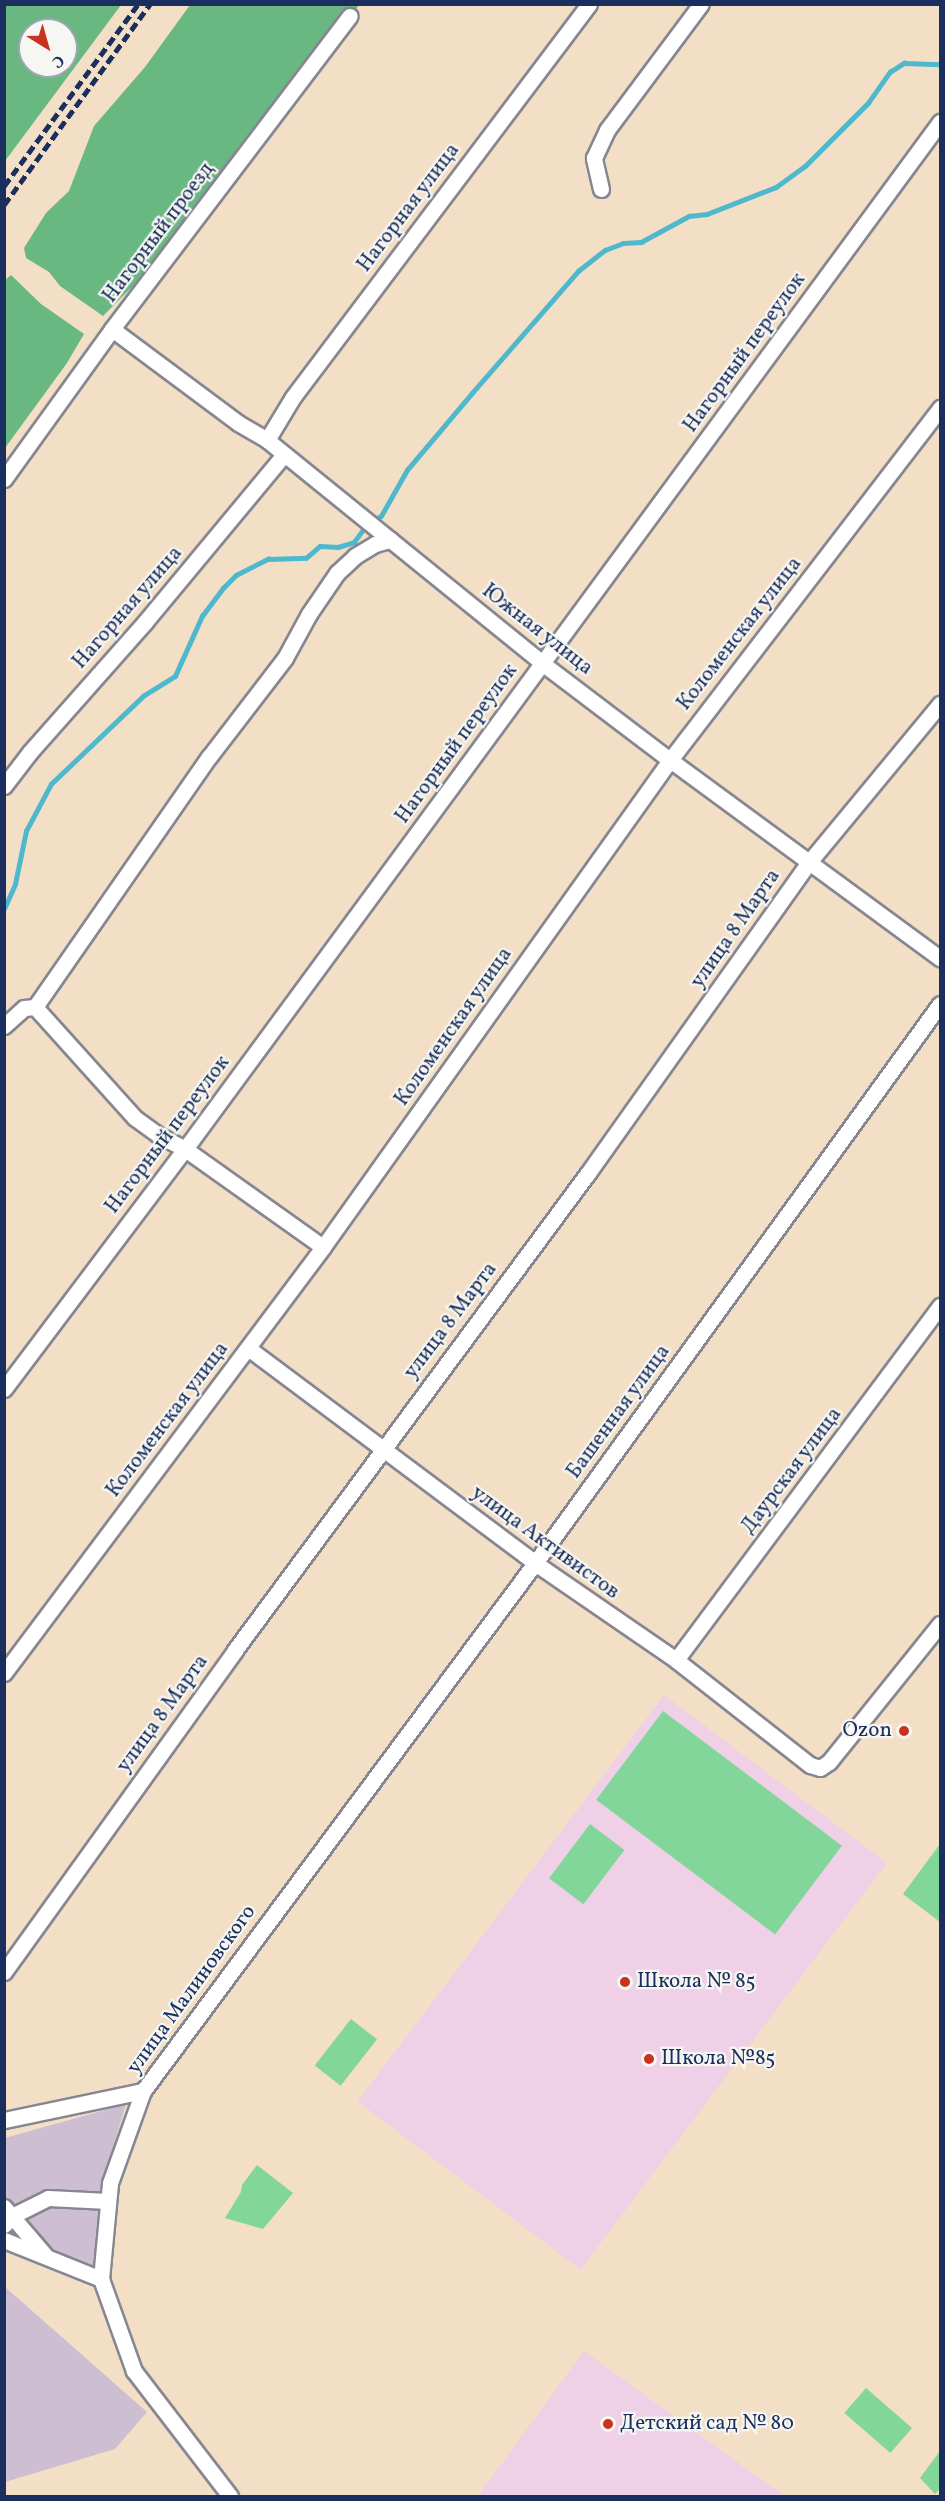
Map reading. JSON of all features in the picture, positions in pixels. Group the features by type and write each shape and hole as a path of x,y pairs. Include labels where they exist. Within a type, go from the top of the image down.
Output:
{"street":[{"name":"Нагорная улица","path":"267,440 293,397 589,4"},
{"path":"600,189 594,158 607,130 701,4"},
{"name":"Нагорный проезд","path":"4,479 112,329 350,16"},
{"name":"Нагорный переулок","path":"4,1389 185,1149 940,123"},
{"name":"Южная улица","path":"112,329 238,423 267,440 283,456 543,663 670,760 940,958"},
{"name":"Коломенская улица","path":"4,1673 323,1247 670,760 940,408"},
{"name":"Нагорная улица","path":"4,786 30,752 145,622 283,456"},
{"path":"4,1026 24,1008 35,1006 209,758 285,658 309,614 337,573 355,556 375,544 390,540"},
{"name":"улица 8 Марта","path":"4,1972 381,1449 588,1173 810,861 940,704"},
{"name":"Башенная улица","path":"328,1842 535,1563 940,1004"},
{"path":"35,1006 135,1118 158,1135 185,1149 323,1247"},
{"name":"Даурская улица","path":"676,1660 940,1306"},
{"name":"улица Активистов","path":"248,1348 535,1563 676,1660 810,1765 820,1768 845,1744 940,1624"},
{"name":"улица Малиновского","path":"230,2496 134,2372 101,2279 110,2183 144,2091 328,1842"},
{"path":"4,2120 144,2091"},
{"path":"45,2257 7,2216 48,2198 108,2201"},
{"path":"4,2240 101,2279"}],"shaded area":[{"name":"Школа № 85","path":"664,1695 887,1863 580,2269 358,2102"},
{"path":"126,2104 102,2185 94,2271 25,2242 5,2228 5,2138"},
{"path":"5,2287 147,2412 115,2449 5,2482"},
{"name":"Детский сад № 80","path":"584,2351 784,2496 478,2496"}],"green space":[{"path":"4,5 121,5 78,63 78,18 18,18 18,78 67,78 5,161"},
{"path":"190,5 359,5 155,264 103,316 60,286 49,272 26,258 24,248 46,213 69,191 94,126 145,67"},
{"path":"11,275 41,304 84,334 67,363 5,448 4,281"},
{"path":"663,1711 842,1846 775,1934 596,1800"},
{"path":"590,1824 624,1850 583,1904 549,1878"},
{"path":"940,1844 940,1922 903,1894"},
{"path":"351,2019 377,2039 341,2086 315,2065"},
{"path":"257,2165 293,2193 263,2229 225,2218 241,2192 242,2185"},
{"path":"866,2388 912,2428 890,2453 844,2413"},
{"path":"940,2451 940,2489 935,2494 920,2478"}],"waterway":[{"path":"4,909 15,884 26,831 51,784 143,696 175,676 202,616 236,575 268,559 306,558 320,546 338,547 354,542 365,527 381,516 407,470 472,393 578,271 605,250 623,243 641,242 689,216 707,214 776,187 805,166 868,103 890,72 904,63 940,64"}],"railway":[{"path":"4,186 138,4"},
{"path":"4,205 150,4"}],"place":[{"name":"Ozon","path":"904,1731"},
{"name":"Школа № 85","path":"625,1982"},
{"name":"Школа №85","path":"649,2059"},
{"name":"Детский сад № 80","path":"608,2424"}]}
